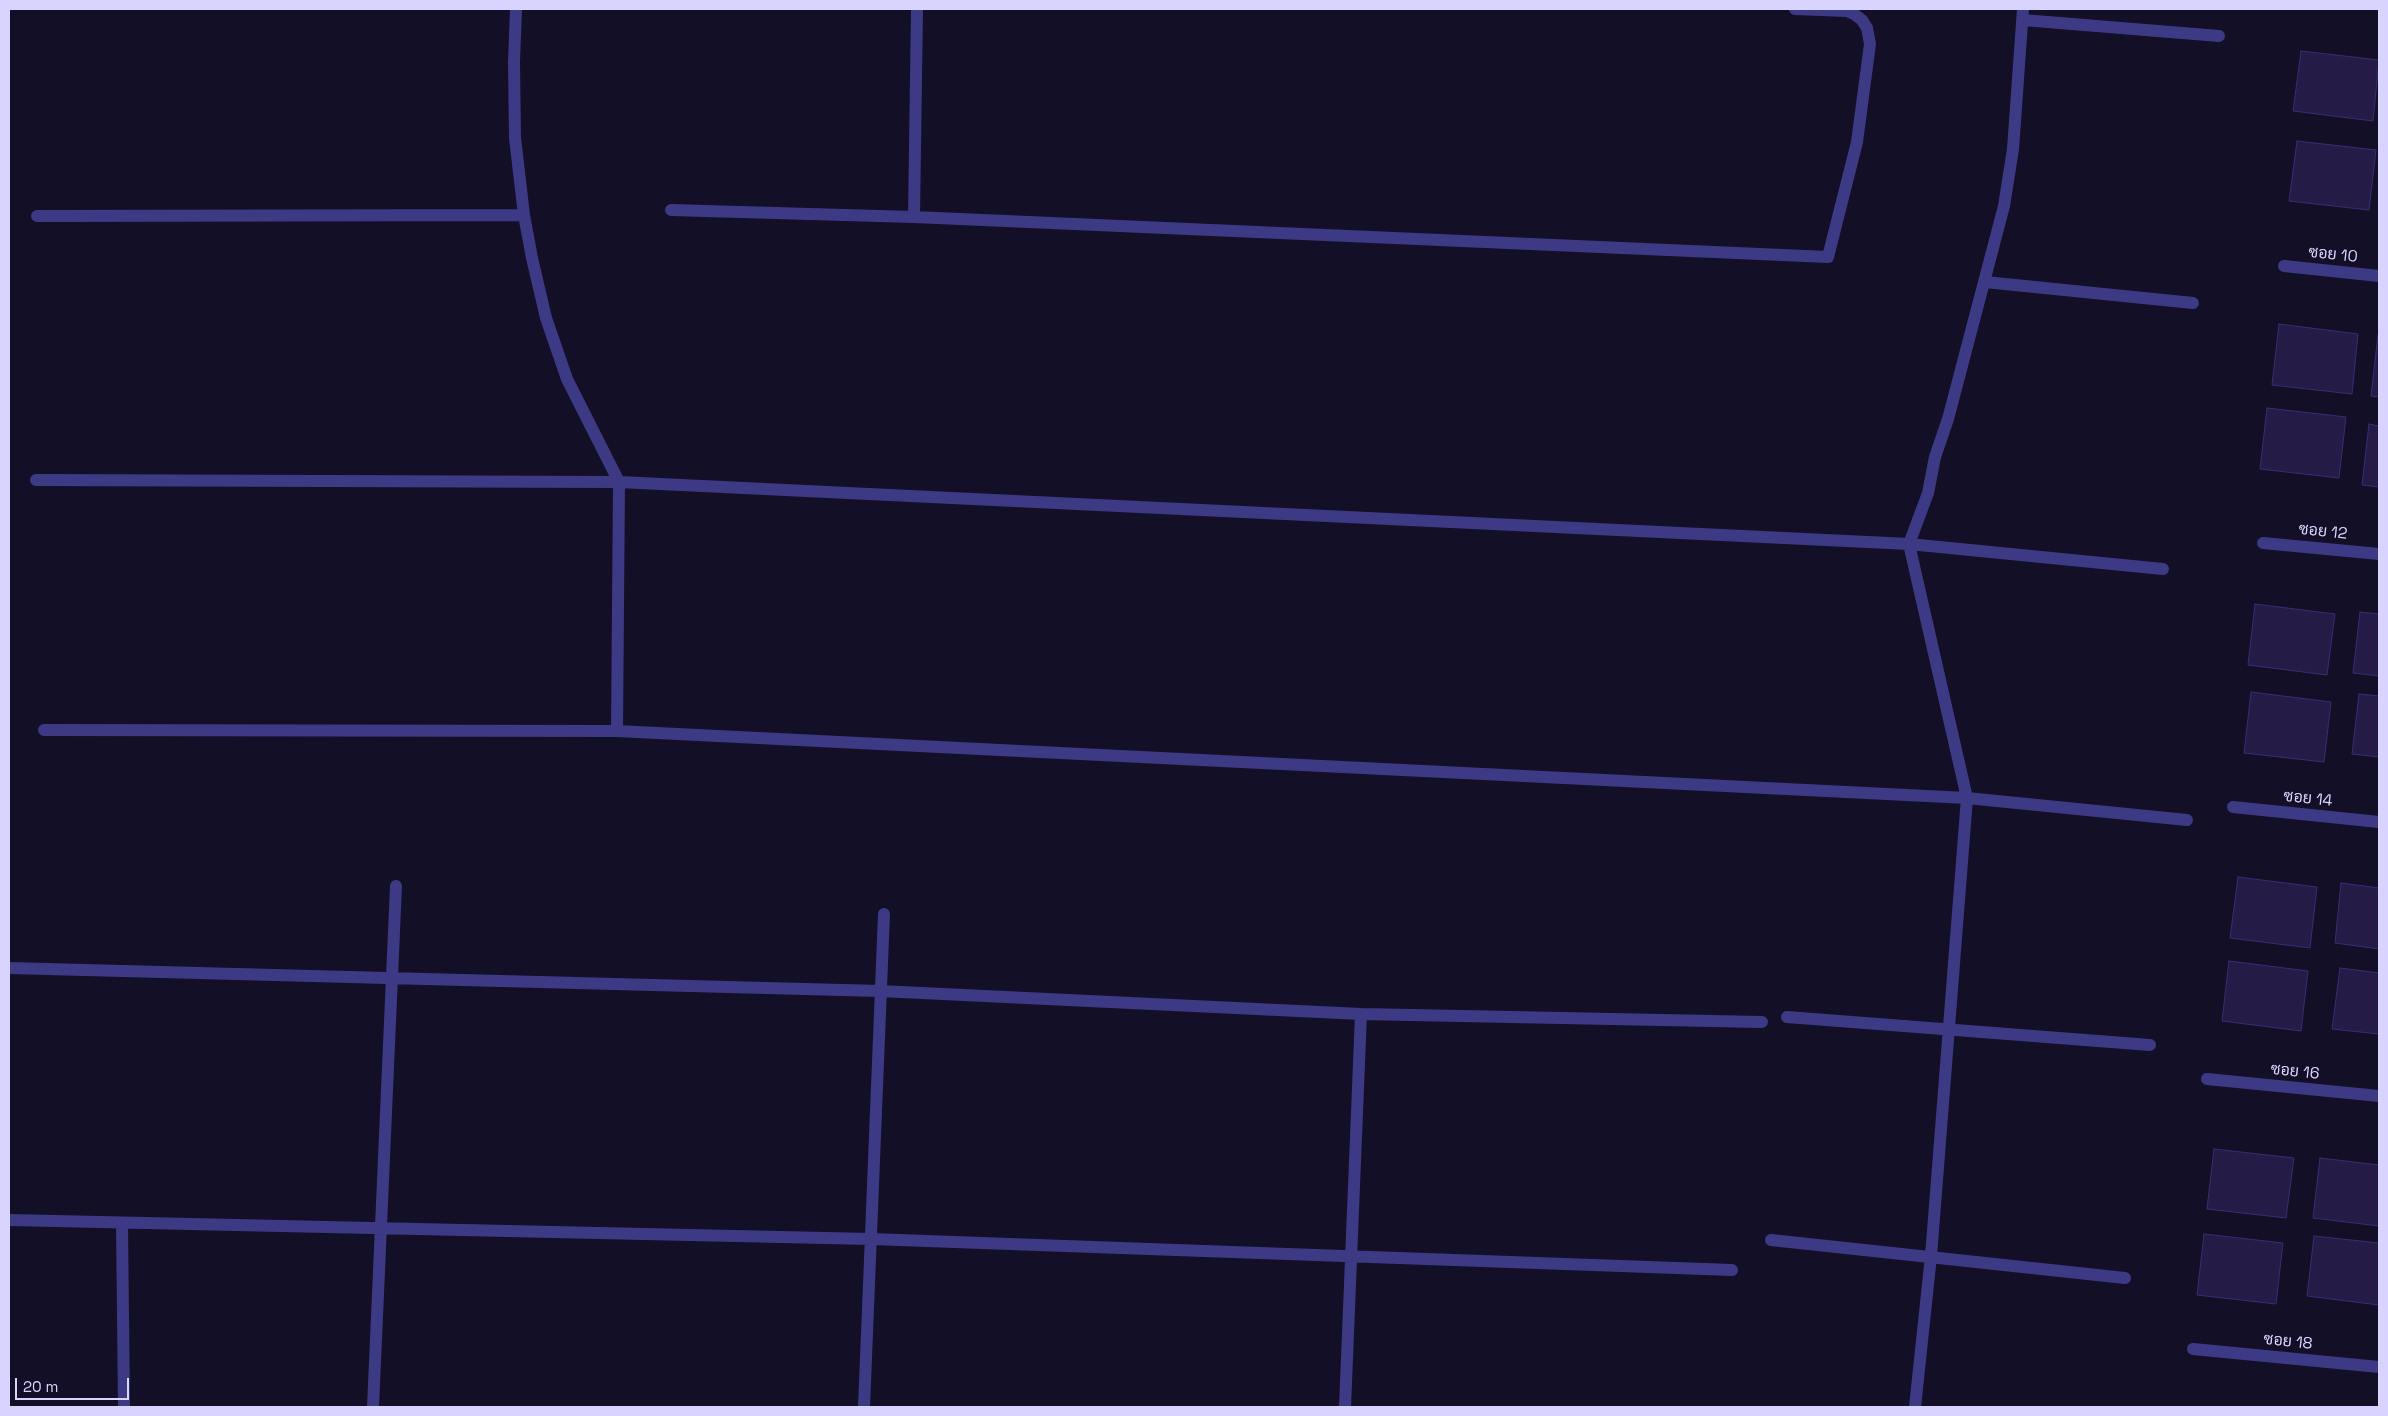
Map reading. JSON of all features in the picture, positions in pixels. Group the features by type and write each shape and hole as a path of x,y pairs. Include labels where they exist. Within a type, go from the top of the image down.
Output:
{"street":[{"path":"516,9 514,70 515,138 524,215 546,318 566,379 618,482 617,731"},
{"path":"914,217 917,9"},
{"path":"671,210 914,217 1828,257 1856,142 1870,44 1867,28 1862,20 1854,14 1847,11 1796,9"},
{"path":"1915,1407 1931,1256 1967,798 1909,544 1928,493 1935,457 1948,420 2004,206 2011,158 2023,14 2219,36"},
{"path":"37,216 524,215"},
{"name":"ซอย 10","path":"2284,266 2379,276"},
{"path":"1985,282 2193,303"},
{"path":"36,480 618,482 1909,544 2163,569"},
{"name":"ซอย 12","path":"2263,542 2379,554"},
{"path":"44,730 617,731 1967,798 2187,820"},
{"name":"ซอย 14","path":"2233,807 2379,822"},
{"path":"373,1407 396,886"},
{"path":"864,1407 884,914"},
{"path":"9,968 880,991 1362,1014 1762,1022"},
{"path":"1345,1407 1362,1014"},
{"path":"1787,1017 2150,1045"},
{"name":"ซอย 16","path":"2207,1079 2379,1096"},
{"path":"9,1220 871,1240 1732,1270"},
{"path":"122,1222 124,1407"},
{"path":"1771,1240 2125,1278"},
{"name":"ซอย 18","path":"2193,1349 2379,1367"}],"building":[{"path":"2301,51 2379,60 2373,121 2293,111"},
{"path":"2297,141 2376,150 2369,210 2289,201"},
{"path":"2279,324 2358,334 2352,394 2272,385"},
{"path":"2379,335 2379,397 2371,396"},
{"path":"2267,408 2346,417 2339,478 2260,469"},
{"path":"2369,424 2379,426 2379,487 2362,485"},
{"path":"2255,604 2335,614 2327,675 2248,665"},
{"path":"2360,612 2379,614 2379,676 2353,673"},
{"path":"2251,692 2331,702 2324,762 2244,753"},
{"path":"2359,694 2379,696 2379,757 2352,754"},
{"path":"2238,877 2317,887 2310,948 2230,938"},
{"path":"2341,883 2379,888 2379,949 2335,943"},
{"path":"2229,961 2308,971 2301,1031 2222,1021"},
{"path":"2340,968 2379,973 2379,1034 2332,1029"},
{"path":"2214,1149 2294,1158 2286,1218 2207,1209"},
{"path":"2320,1158 2379,1165 2379,1226 2313,1218"},
{"path":"2204,1234 2283,1243 2276,1304 2197,1295"},
{"path":"2314,1236 2379,1243 2379,1305 2307,1296"}]}
